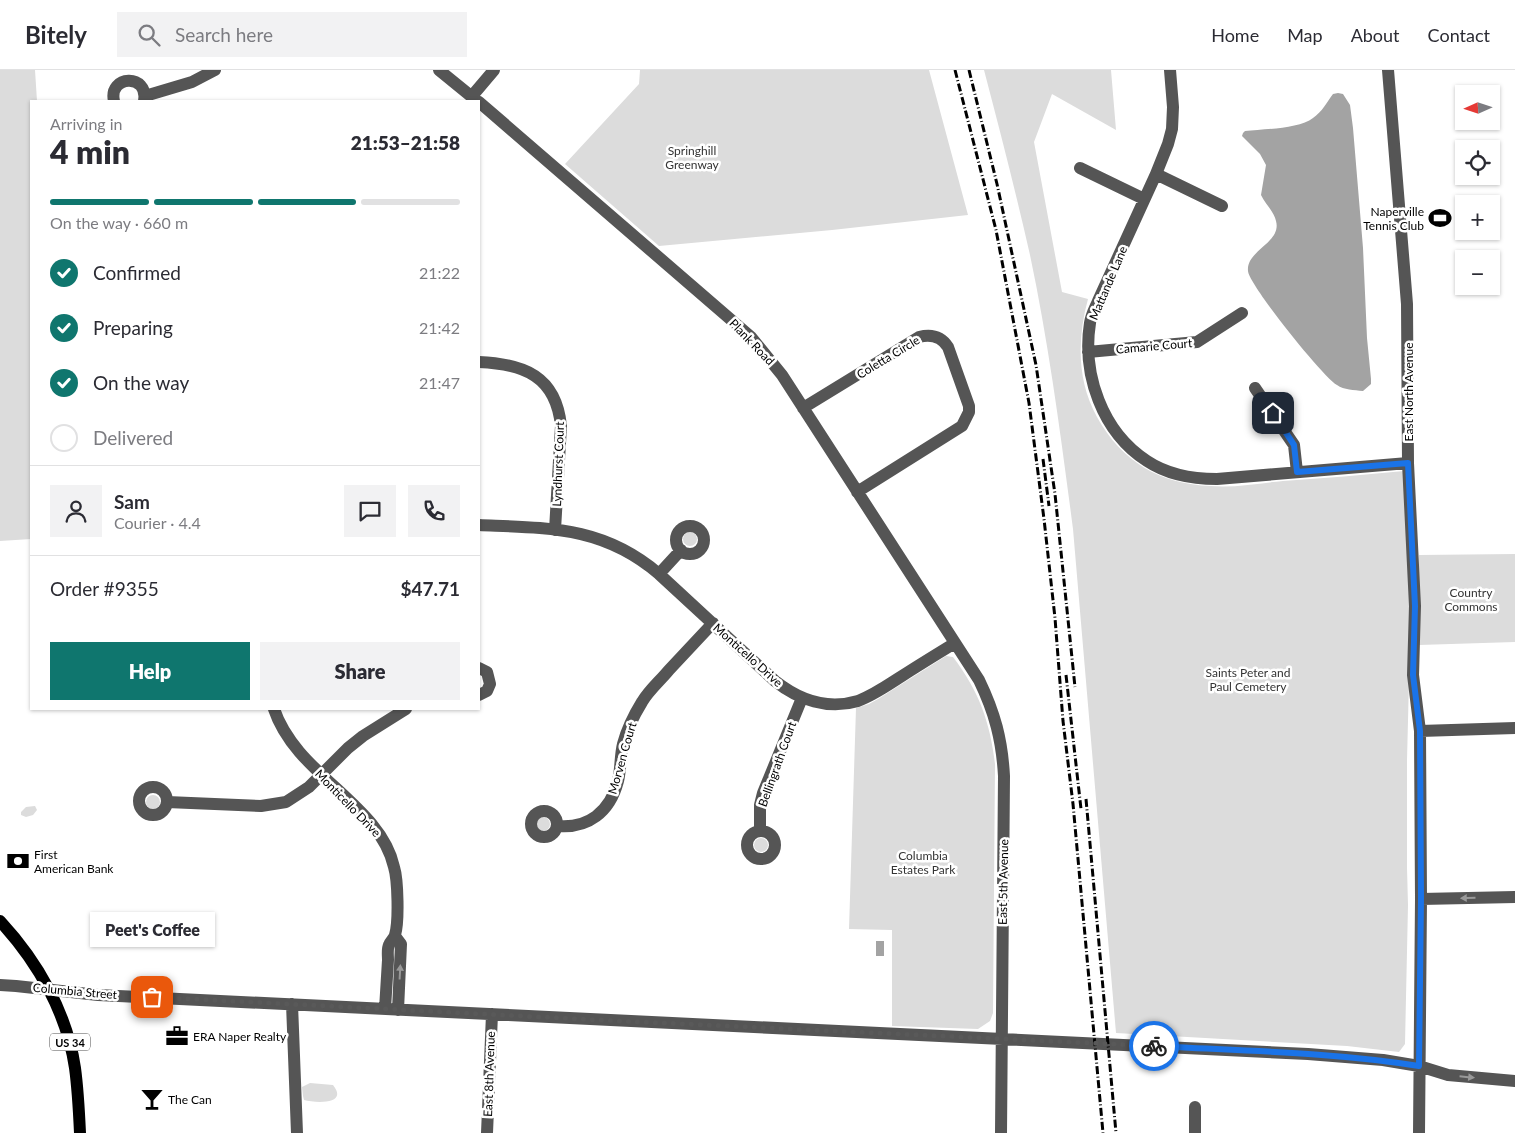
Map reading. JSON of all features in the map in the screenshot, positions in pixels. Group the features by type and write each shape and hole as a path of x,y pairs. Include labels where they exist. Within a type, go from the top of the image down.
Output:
{"main road":[{"name":"US 34","path":"0,921 26,954 49,990 62,1017 73,1056 78,1091 80,1133"}],"street":[{"path":"114,100 114,90 125,81 138,83 143,89 144,98 192,82 215,70"},
{"name":"Plank Road","path":"439,70 476,100"},
{"path":"476,100 494,70"},
{"name":"Mattande Lane","path":"1170,70 1173,107 1172,129 1156,174 1090,321 1088,352 1093,384 1108,419 1124,442 1147,461 1178,475 1201,479 1408,463"},
{"name":"East North Avenue","path":"1388,70 1407,304 1408,463 1415,606 1413,675 1420,731 1419,1133"},
{"name":"Plank Road","path":"480,103 751,337 772,360 954,643"},
{"path":"1080,168 1144,199"},
{"path":"1156,174 1222,206"},
{"name":"Camarie Court","path":"1088,352 1197,342 1242,313"},
{"name":"Coletta Circle","path":"804,408 919,337 926,335 936,336 944,341 948,347 969,406 962,426 857,492"},
{"name":"Lyndhurst Court","path":"480,362 510,365 526,370 546,386 555,401 560,415 561,426 555,530"},
{"path":"1255,388 1294,445 1297,472"},
{"name":"Monticello Drive","path":"480,525 555,530 588,535 612,544 644,562 659,574 775,681 792,694 816,702 832,704 858,701 874,694 954,643"},
{"path":"659,574 681,550"},
{"name":"Morven Court","path":"557,826 570,827 581,825 598,815 604,808 616,786 623,744 634,715 647,694 713,623"},
{"name":"East 5th Avenue","path":"954,643 979,680 996,720 1001,742 1004,776 1001,1133"},
{"path":"480,668 487,672 490,684 487,691 480,694"},
{"name":"Bellingrath Court","path":"760,831 760,805 763,793 802,698"},
{"name":"Monticello Drive","path":"274,710 280,724 293,744 321,775 369,821 388,849 396,878 395,936 388,945 391,1009"},
{"path":"167,802 255,806 278,804 300,794 348,748 363,736 404,710"},
{"path":"1420,731 1515,728"},
{"path":"1421,898 1515,897"},
{"name":"Columbia Street","path":"0,985 98,995 1308,1054 1383,1060 1419,1066 1448,1075 1515,1080"},
{"path":"292,1004 297,1133"},
{"name":"East 8th Avenue","path":"487,1133 492,1014"},
{"path":"1195,1133 1196,1107"}],"green space":[{"path":"0,70 35,70 37,100 30,100 30,539 0,541"},
{"name":"Springhill Greenway","path":"640,70 929,70 968,215 659,246 565,164 639,84"},
{"name":"Saints Peter and Paul Cemetery","path":"984,70 1111,70 1116,130 1052,94 1034,142 1062,292 1088,299 1084,314 1081,344 1082,374 1086,389 1097,417 1118,446 1144,468 1159,475 1175,481 1211,486 1238,486 1404,471 1411,602 1407,760 1408,905 1405,1044 1399,1052 1347,1046 1116,1033 1073,529 1064,460 1037,289 1008,162"},
{"path":"690,532 695,534 697,539 695,544 690,546 685,544 683,539 685,534"},
{"name":"Country Commons","path":"1515,554 1515,642 1419,645 1419,555"},
{"name":"Columbia Estates Park","path":"946,656 953,657 962,670 982,708 990,734 995,764 993,1013 990,1021 978,1029 892,1026 892,930 849,929 856,708 878,699"},
{"path":"153,795 158,797 160,802 158,807 153,809 148,807 146,802 148,797"},
{"path":"35,806 37,810 33,815 26,817 21,815 21,812 26,807"},
{"path":"540,817 546,817 550,824 546,831 540,831 536,827 536,821"},
{"path":"758,838 764,838 768,845 764,852 758,852 754,848 754,842"},
{"path":"310,1083 333,1085 337,1096 329,1101 322,1102 304,1100 302,1087"}],"shaded area":[{"path":"1333,94 1343,94 1350,105 1353,128 1371,379 1371,384 1363,391 1349,390 1337,385 1317,366 1260,294 1248,271 1252,257 1274,235 1276,221 1261,195 1266,165 1260,154 1242,136 1243,133 1245,131 1271,129 1307,122 1319,113"},
{"path":"876,941 884,941 884,956 876,956"}],"railway":[{"path":"955,70 996,230 1029,403 1055,618 1063,721 1073,804 1103,1133"},
{"path":"969,70 997,184 1036,365 1055,494 1075,687"},
{"path":"1043,459 1049,506"},
{"path":"1066,675 1081,809"},
{"path":"1086,799 1116,1133"}],"way so far":[{"path":"152,997 1154,1046"}],"place":[{"name":"Naperville Tennis Club","path":"1440,218"},
{"name":"First American Bank","path":"18,861"},
{"name":"Peet's Coffee","path":"152,997"},
{"name":"ERA Naper Realty","path":"177,1036"},
{"name":"The Can","path":"152,1099"}],"route":[{"path":"1154,1046 1308,1054 1383,1060 1419,1066 1420,731 1413,675 1415,606 1408,463 1297,472 1294,445 1273,413"}]}
